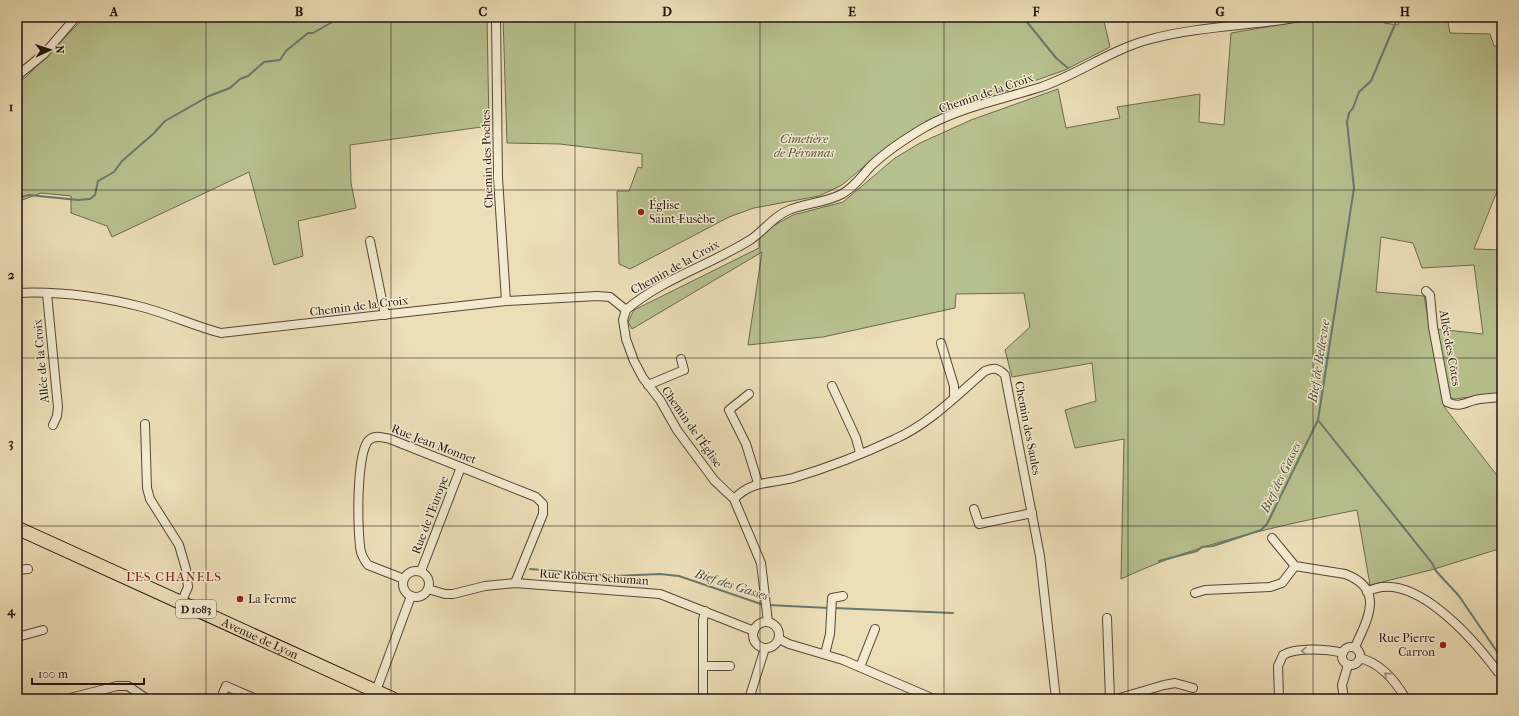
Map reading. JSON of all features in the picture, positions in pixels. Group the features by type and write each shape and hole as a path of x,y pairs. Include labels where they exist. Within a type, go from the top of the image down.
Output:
{"main road":[{"name":"Avenue de Lyon","path":"17,528 181,603 374,695 393,699"}],"street":[{"path":"17,76 44,54 76,17"},
{"name":"Chemin des Poches","path":"496,17 498,178 506,301"},
{"name":"Chemin de la Croix","path":"17,293 74,294 142,307 198,327 221,333 506,301 597,296 610,297 619,302 626,310 652,291 751,239 777,216 790,210 830,200 844,193 854,186 872,166 894,147 929,125 969,109 1043,86 1123,48 1152,39 1300,17"},
{"path":"370,241 384,315"},
{"name":"Allée des Côtes","path":"1426,291 1430,295 1433,327 1447,402 1454,406 1460,406 1475,400 1502,397"},
{"name":"Allée de la Croix","path":"47,294 58,407 57,416 53,424"},
{"name":"Chemin de l'Église","path":"626,310 623,320 626,338 634,360 648,385 660,400 677,430 714,480 734,499 761,564 768,622"},
{"path":"941,342 954,386 954,397"},
{"path":"648,385 684,370 681,359"},
{"name":"Chemin des Saules","path":"734,499 742,491 758,483 791,478 860,453 911,432 985,371 992,368 999,369 1005,375 1040,556 1056,699"},
{"path":"832,386 856,438 860,453"},
{"path":"749,394 729,410 746,444 758,483"},
{"path":"144,424 147,488 150,499 179,545 186,568 188,587 181,603"},
{"name":"Rue Jean Monnet","path":"404,579 368,565 361,553 359,478 366,444 377,436 390,439 536,497 543,504 543,514 515,583"},
{"name":"Rue de l'Europe","path":"421,572 461,467"},
{"path":"974,509 979,524 1032,513"},
{"path":"1272,538 1295,566 1345,574 1359,582 1367,592 1370,606 1369,616 1355,647"},
{"path":"1196,593 1205,590 1276,586 1282,582 1295,566"},
{"path":"17,570 28,569"},
{"path":"409,572 421,572 428,579 428,589 421,596 411,596 405,590 404,579 409,572"},
{"name":"Rue Robert Schuman","path":"428,589 445,594 453,594 485,586 515,583 660,594 754,631"},
{"path":"1367,592 1382,587 1403,588 1431,604 1465,631 1498,672"},
{"path":"374,695 411,596"},
{"path":"825,654 830,634 832,598 843,596"},
{"path":"703,699 705,611"},
{"path":"1107,618 1110,699"},
{"path":"768,622 778,628 779,639 774,646 765,648 755,642 754,631 759,624 768,622"},
{"path":"860,667 875,628"},
{"path":"17,637 43,630"},
{"path":"779,639 789,644 825,654 860,667 934,699"},
{"path":"1355,647 1360,652 1360,658 1354,665 1348,664 1343,659 1343,653 1346,648 1355,647"},
{"path":"749,699 765,648"},
{"path":"1278,699 1278,666 1283,655 1295,651 1326,650 1343,653"},
{"path":"1360,658 1372,663 1389,676 1406,699"},
{"path":"1344,699 1342,685 1348,664"},
{"path":"703,666 730,666"},
{"path":"1116,699 1175,683 1193,688"},
{"path":"66,699 117,686 128,686 147,699"},
{"path":"223,693 226,686 256,699"}],"green space":[{"path":"85,17 487,17 489,126 350,145 351,183 356,208 298,221 303,256 274,265 249,172 112,237 107,226 71,213 71,196 41,193 17,202 17,83 26,77"},
{"name":"Cimetière de Péronnas","path":"503,17 1103,17 1110,47 1065,70 961,107 910,132 885,149 842,185 819,196 754,208 729,217 630,269 619,264 617,191 629,191 638,167 642,168 642,154 560,144 507,143"},
{"path":"1325,17 1384,17 1384,23 1398,25 1401,17 1447,17 1450,33 1490,34 1494,46 1502,47 1502,179 1474,249 1502,250 1502,393 1454,399 1450,397 1437,329 1483,334 1474,265 1422,268 1413,243 1381,237 1376,292 1424,296 1445,408 1502,482 1502,548 1431,570 1370,585 1357,510 1236,537 1178,556 1121,579 1124,439 1075,448 1065,410 1096,401 1092,363 1012,377 1005,350 1030,327 1024,293 956,294 955,308 823,337 748,345 762,252 632,329 628,322 634,310 759,248 759,239 773,226 793,215 843,202 895,158 920,143 971,120 1058,89 1066,128 1120,118 1117,107 1200,94 1199,122 1224,125 1231,33"}],"waterway":[{"path":"17,198 29,195 78,200 90,199 95,195 98,181 114,172 122,161 153,134 165,121 209,96 230,88 240,79 248,76 264,62 280,60 286,51 308,33 313,33 336,20 395,19 398,17"},
{"path":"1023,17 1056,58 1068,68"},
{"name":"Bief de Bellevue","path":"1398,17 1371,81 1359,92 1353,108 1349,113 1347,122 1354,188 1318,420 1432,563 1436,571 1459,596 1502,659"},
{"name":"Bief des Gasses","path":"1159,561 1197,551 1202,547 1213,546 1261,530 1267,524 1318,420"},
{"name":"Bief des Gasses","path":"530,569 614,576 660,574 679,576 764,605"},
{"name":"Bief des Gasses","path":"768,605 829,608"},
{"name":"Bief des Gasses","path":"834,608 953,613"}],"place":[{"name":"Église Saint-Eusèbe","path":"641,212"},
{"name":"La Ferme","path":"240,599"},
{"name":"Rue Pierre Carron","path":"1443,645"}],"district":[{"name":"LES CHANELS","path":"174,576"}]}
